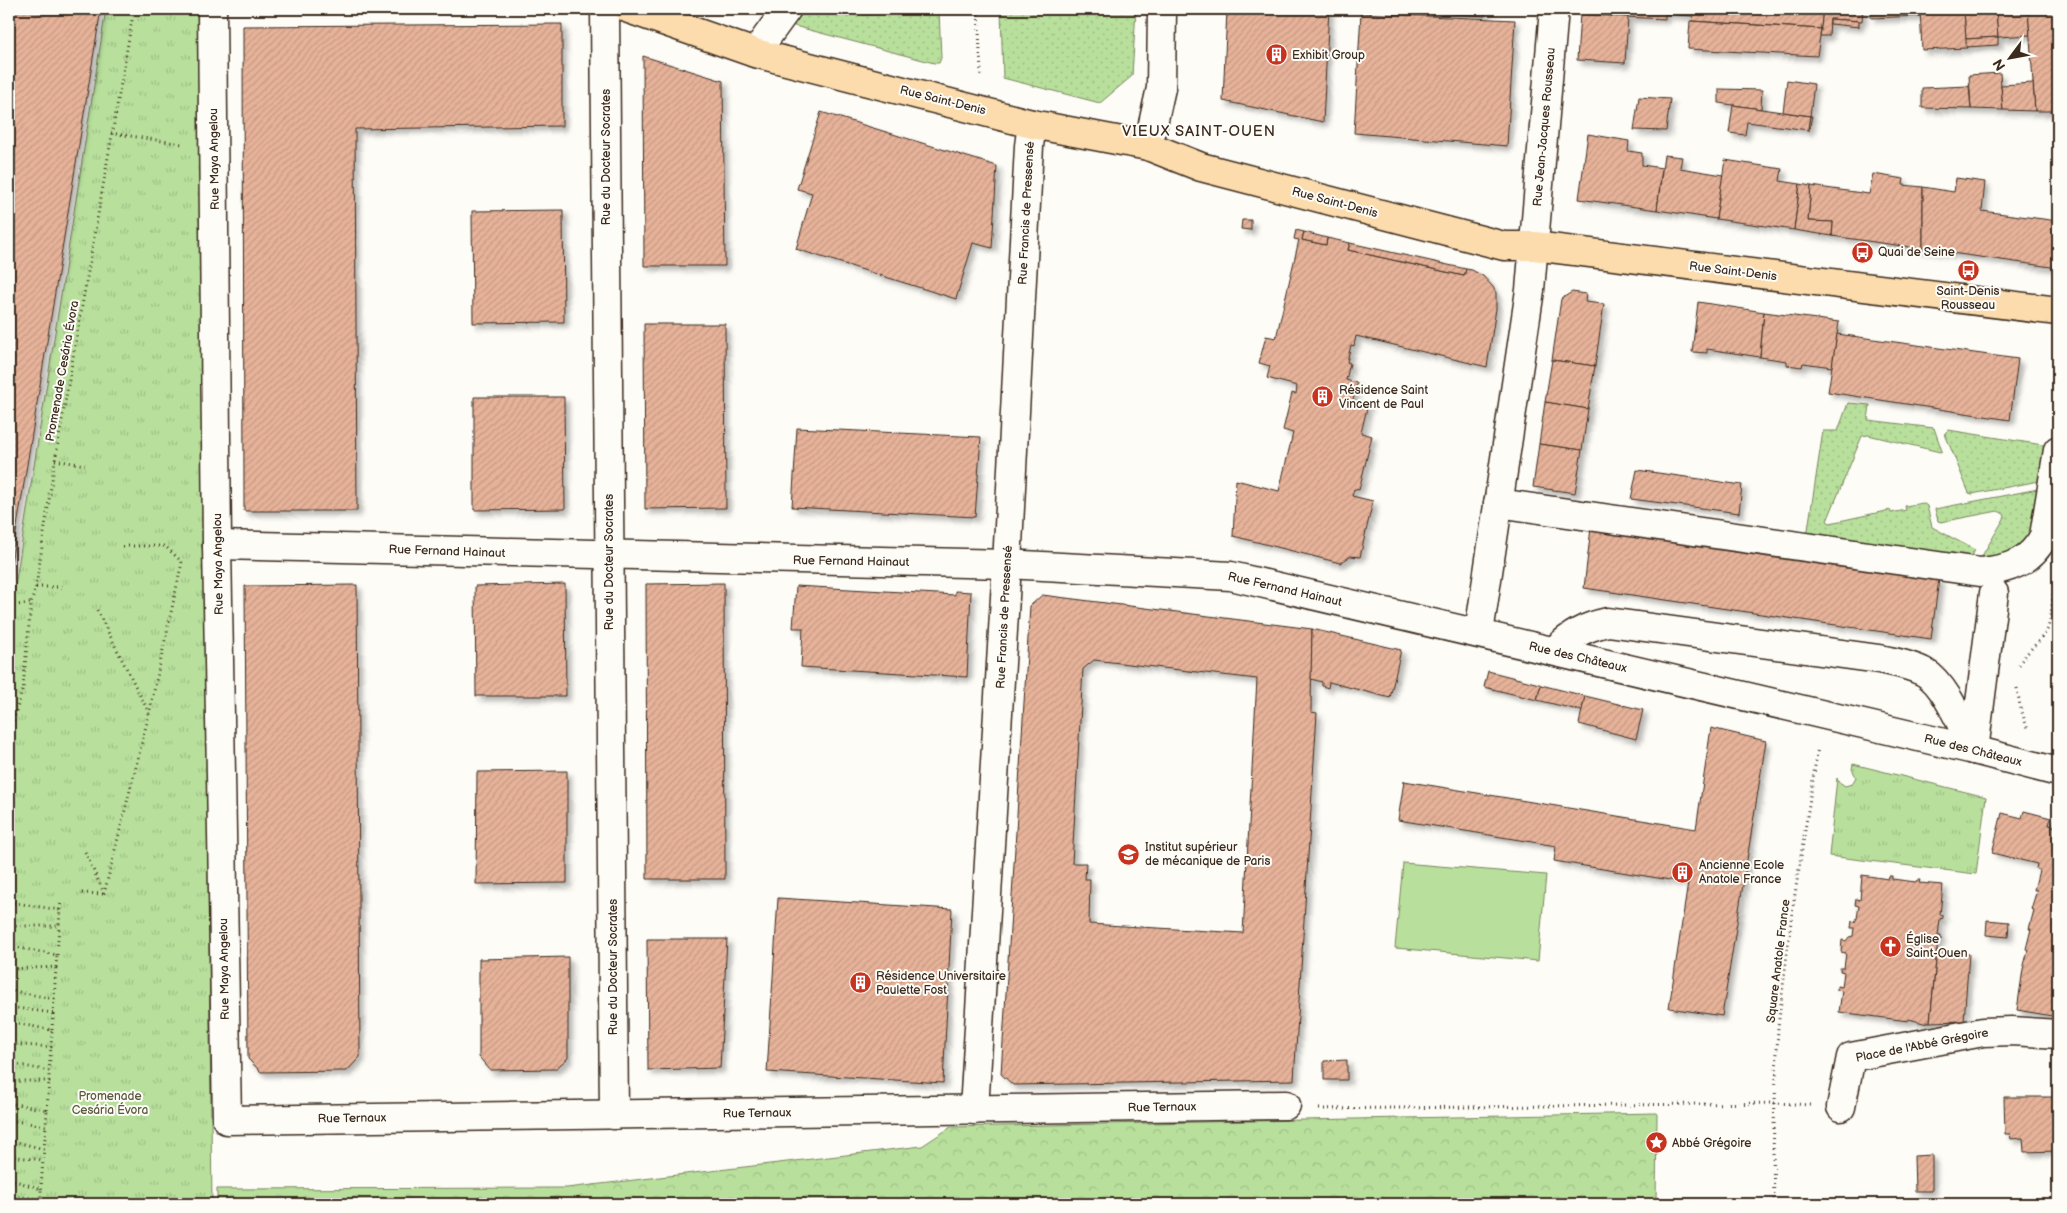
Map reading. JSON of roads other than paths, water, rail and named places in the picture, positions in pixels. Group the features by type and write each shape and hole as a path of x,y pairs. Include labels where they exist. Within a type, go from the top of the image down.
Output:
{"main road":[{"name":"Rue Saint-Denis","path":"628,9 755,53 1032,124 1148,146 1201,167 1504,246 1534,246 2058,311"}],"street":[{"name":"Rue Maya Angelou","path":"212,9 217,544 227,1120"},
{"name":"Rue du Docteur Socrates","path":"605,9 614,1114"},
{"path":"755,53 787,9"},
{"path":"1148,146 1161,88 1162,9"},
{"name":"Rue Jean-Jacques Rousseau","path":"1534,246 1554,9"},
{"name":"Rue Francis de Pressensé","path":"974,1110 1007,564 1028,156 1032,124"},
{"path":"1479,633 1530,290 1534,246"},
{"path":"1498,503 1980,572 1996,571 2017,564 2029,557 2039,546 2044,536 2058,450"},
{"name":"Rue Fernand Hainaut","path":"217,544 1007,564 1231,576 1479,633"},
{"path":"1974,750 1994,593"},
{"path":"1554,651 1569,637 1589,626 1608,622 1879,659 1908,666 1926,673 1940,686 1974,750"},
{"name":"Rue des Châteaux","path":"1479,633 2024,762 2058,772"},
{"name":"Place de l'Abbé Grégoire","path":"1841,1107 1850,1057 1983,1032 2012,1031 2058,1034"},
{"name":"Rue Ternaux","path":"227,1120 1286,1105"}],"place":[{"name":"Exhibit Group","path":"1276,55"},
{"name":"Quai de Seine","path":"1862,252"},
{"name":"Saint-Denis Rousseau","path":"1968,270"},
{"name":"Résidence Saint Vincent de Paul","path":"1323,397"},
{"name":"Institut supérieur de mécanique de Paris","path":"1129,854"},
{"name":"Ancienne Ecole Anatole France","path":"1683,872"},
{"name":"Église Saint-Ouen","path":"1890,946"},
{"name":"Résidence Universitaire Paulette Fost","path":"860,983"},
{"name":"Abbé Grégoire","path":"1656,1143"}],"district":[{"name":"VIEUX SAINT-OUEN","path":"1199,131"}],"park label":[{"name":"Promenade Cesária Évora","path":"110,1103"}]}
